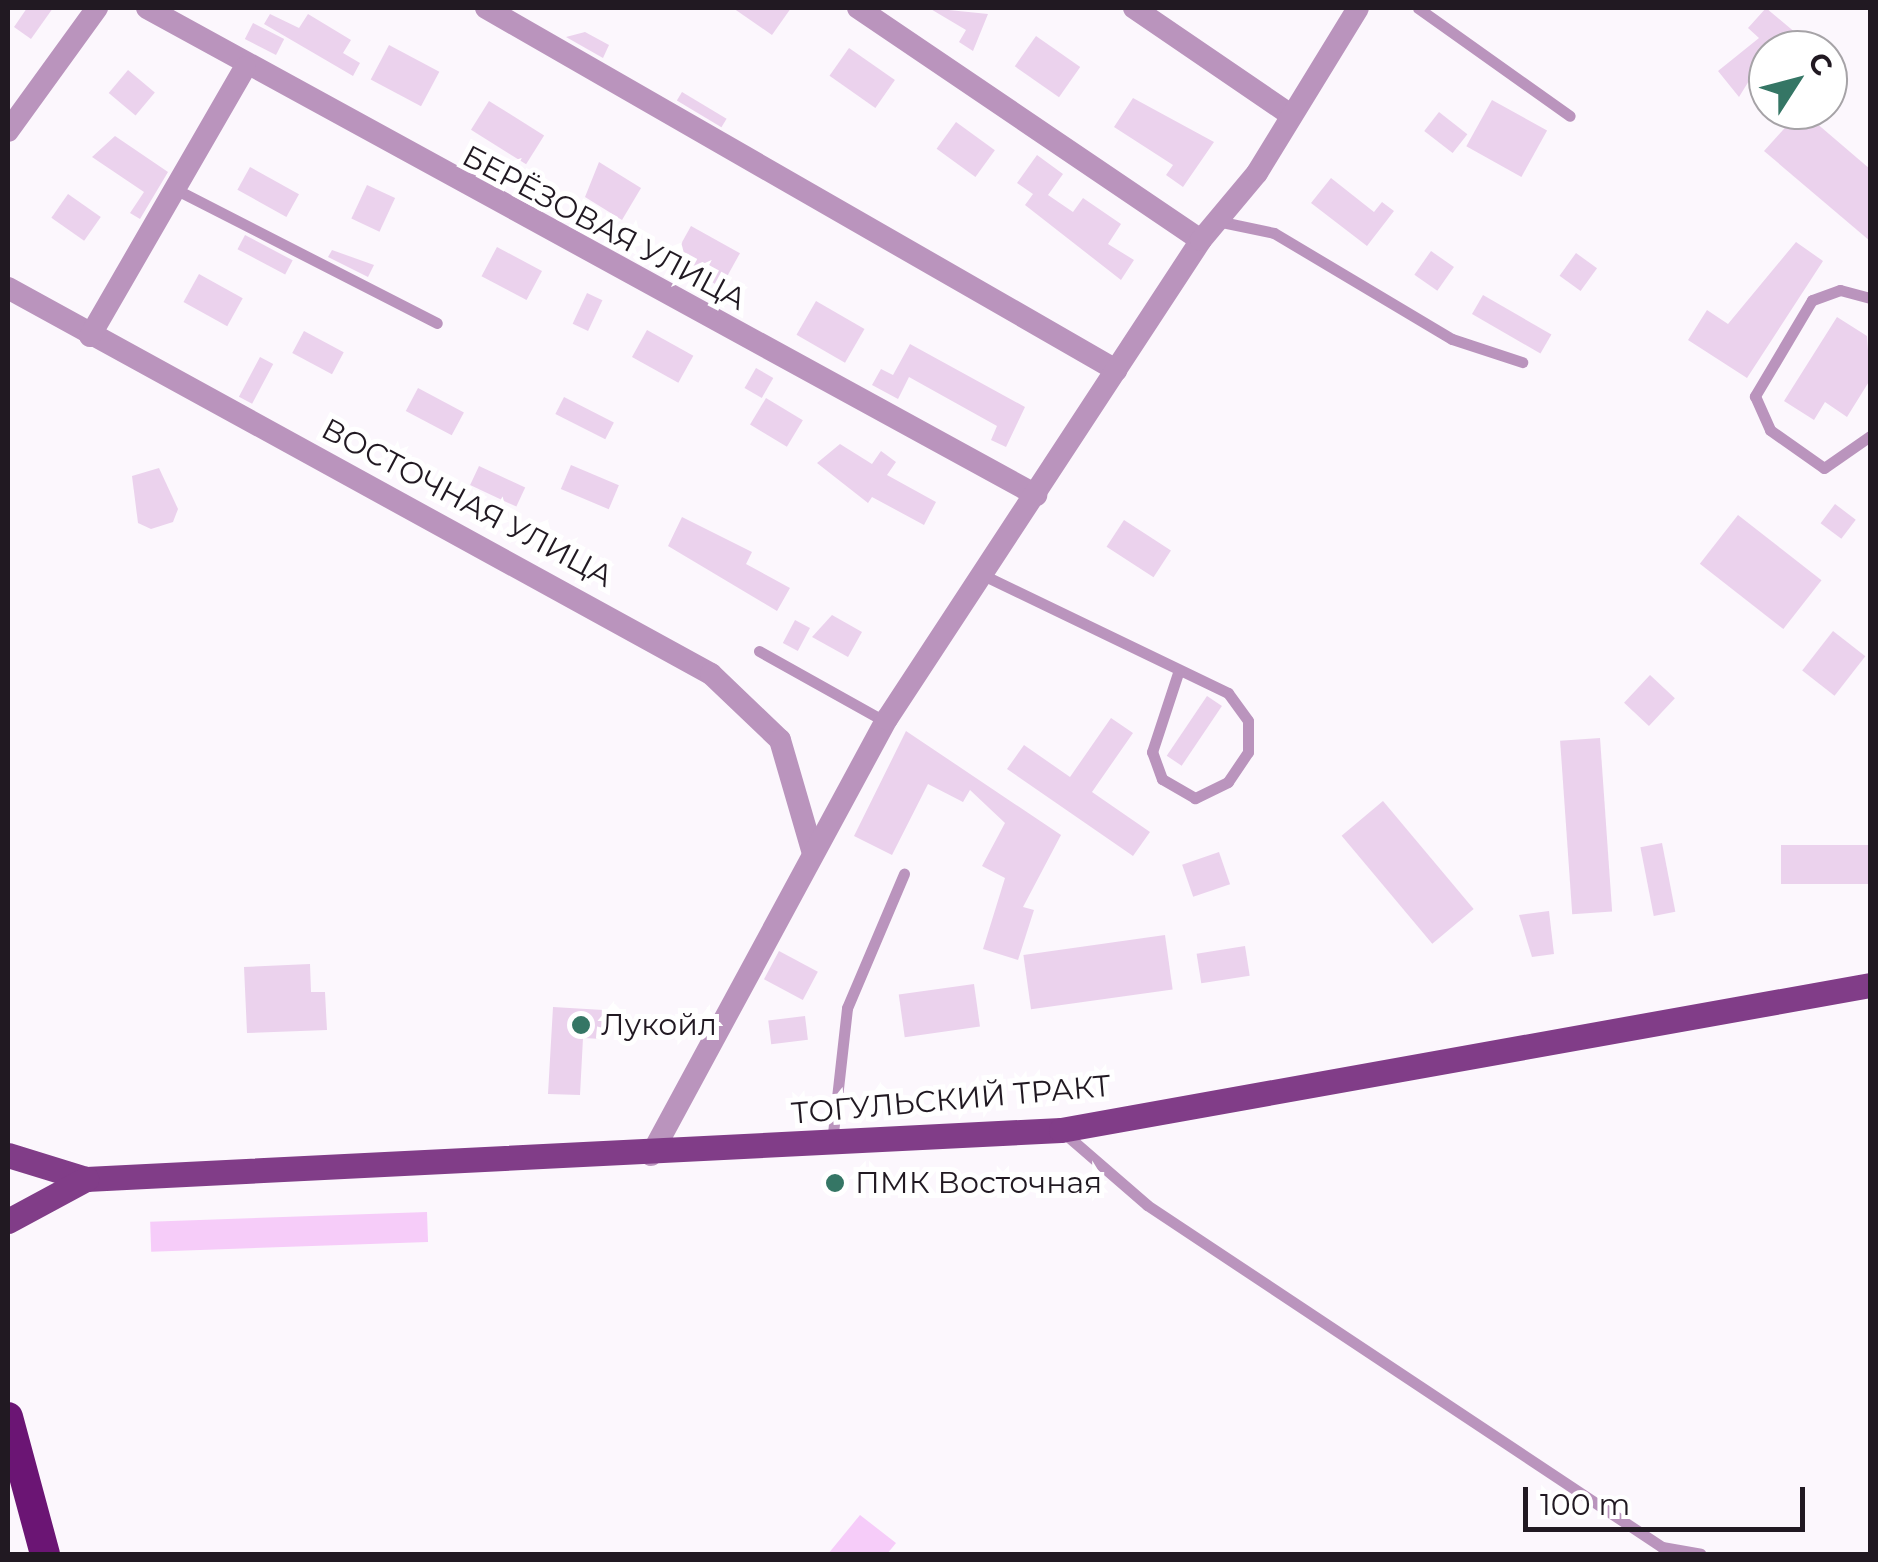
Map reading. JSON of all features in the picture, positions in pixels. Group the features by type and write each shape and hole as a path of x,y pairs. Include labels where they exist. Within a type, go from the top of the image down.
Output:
{"highway":[{"path":"8,1417 45,1554"}],"main road":[{"name":"ТОГУЛЬСКИЙ ТРАКТ","path":"86,1179 650,1156 1061,1130 1870,985"},
{"path":"8,1155 86,1179"},
{"path":"8,1222 86,1179"}],"street":[{"path":"8,131 15,99 96,8"},
{"name":"БЕРЁЗОВАЯ УЛИЦА","path":"146,8 245,68 1036,495"},
{"path":"486,8 1116,370"},
{"path":"858,8 1201,240"},
{"path":"1134,8 1291,115"},
{"path":"650,1156 812,850 886,722 1201,240 1291,115 1358,8"},
{"path":"90,336 245,68"},
{"name":"ВОСТОЧНАЯ УЛИЦА","path":"8,288 711,674 780,740 804,796 812,850"}],"lane":[{"path":"1418,8 1570,116"},
{"path":"175,189 437,323"},
{"path":"1217,221 1274,233 1452,339 1522,362"},
{"path":"1870,298 1840,290 1812,300 1754,396 1770,430 1824,468 1870,436"},
{"path":"983,576 1228,693 1252,737 1228,782 1196,798 1162,778 1152,752 1178,670"},
{"path":"759,652 886,722"},
{"path":"832,1144 847,1008 904,874"},
{"path":"1061,1130 1230,1260 1662,1547 1700,1554"}],"shaded area":[{"path":"427,1212 428,1242 151,1252 150,1222"},
{"path":"860,1515 896,1543 887,1554 828,1554"}],"building":[{"path":"27,8 53,8 31,39 14,27"},
{"path":"733,8 791,8 772,35"},
{"path":"929,8 988,14 973,51 959,42 966,30"},
{"path":"1766,8 1792,30 1750,30"},
{"path":"270,14 299,28 308,14 351,40 343,53 360,63 353,76 264,24"},
{"path":"253,23 284,39 276,55 245,39"},
{"path":"585,32 609,45 603,58 566,37"},
{"path":"1036,36 1080,67 1059,97 1015,66"},
{"path":"389,45 439,72 421,106 371,79"},
{"path":"1748,47 1748,82 1739,97 1718,71"},
{"path":"849,48 895,80 875,108 829,76"},
{"path":"128,70 155,92 136,115 109,93"},
{"path":"682,92 727,119 721,127 677,101"},
{"path":"1133,98 1214,142 1183,187 1166,175 1173,165 1114,127"},
{"path":"1492,100 1547,131 1521,177 1466,146"},
{"path":"489,101 544,135 526,164 471,130"},
{"path":"1439,112 1467,134 1453,153 1424,131"},
{"path":"956,122 995,150 975,177 937,149"},
{"path":"1783,130 1824,130 1870,169 1870,241 1764,151"},
{"path":"115,136 168,172 140,219 130,213 144,192 92,157"},
{"path":"1037,155 1063,174 1048,195 1073,212 1083,198 1121,224 1108,244 1134,260 1121,280 1025,205 1033,194 1017,183"},
{"path":"599,162 641,188 622,220 585,197"},
{"path":"250,167 299,194 286,217 237,190"},
{"path":"1331,178 1374,212 1382,202 1394,211 1367,246 1311,203"},
{"path":"367,185 395,198 379,232 351,219"},
{"path":"68,194 101,217 84,241 51,218"},
{"path":"691,226 740,253 721,287 672,260"},
{"path":"245,235 293,260 285,274 237,249"},
{"path":"1796,242 1823,261 1747,378 1688,340 1707,310 1728,324"},
{"path":"497,247 542,271 527,300 482,276"},
{"path":"332,250 374,265 368,277 328,257"},
{"path":"1431,251 1454,267 1437,291 1414,275"},
{"path":"1576,253 1597,268 1581,291 1560,276"},
{"path":"199,274 243,298 227,326 183,302"},
{"path":"587,293 602,300 588,331 573,324"},
{"path":"1483,295 1551,335 1540,354 1472,314"},
{"path":"816,301 864,329 845,363 796,335"},
{"path":"1837,317 1867,336 1870,380 1847,417 1825,402 1814,420 1784,401"},
{"path":"647,330 693,356 678,383 632,357"},
{"path":"304,331 344,352 332,374 292,353"},
{"path":"910,344 1025,407 1006,447 991,440 997,426 909,377 898,399 872,385 881,369 893,375"},
{"path":"260,357 273,364 252,404 239,397"},
{"path":"756,368 773,378 762,398 744,388"},
{"path":"418,388 464,412 452,435 406,411"},
{"path":"564,397 614,422 605,439 555,414"},
{"path":"766,398 803,420 787,447 750,425"},
{"path":"840,444 872,464 881,451 896,462 887,475 936,502 924,525 872,497 868,503 817,463"},
{"path":"571,465 619,485 609,509 561,489"},
{"path":"479,466 525,488 516,507 470,485"},
{"path":"159,468 178,509 173,522 151,529 138,523 132,476"},
{"path":"1835,504 1856,520 1841,539 1821,523"},
{"path":"1738,515 1822,580 1783,629 1700,564"},
{"path":"682,517 752,552 746,564 790,588 777,611 668,546"},
{"path":"1124,520 1171,550 1154,577 1107,547"},
{"path":"832,615 862,632 848,657 812,637"},
{"path":"795,620 810,628 798,651 783,643"},
{"path":"1833,631 1865,656 1835,696 1802,670"},
{"path":"1650,675 1675,698 1649,726 1624,703"},
{"path":"1207,696 1222,706 1182,766 1167,756"},
{"path":"1111,718 1133,733 1092,792 1150,832 1133,856 1007,769 1024,745 1070,777"},
{"path":"906,731 1061,835 1023,907 1034,910 1018,960 983,949 1005,878 982,866 1005,823 970,790 963,802 928,784 892,855 854,836"},
{"path":"1600,738 1612,912 1572,914 1560,741"},
{"path":"1383,801 1474,909 1432,944 1342,836"},
{"path":"1662,843 1675,912 1654,916 1640,847"},
{"path":"1781,845 1870,845 1870,884 1781,884"},
{"path":"1219,852 1230,884 1193,897 1182,865"},
{"path":"1549,911 1554,954 1532,957 1519,915"},
{"path":"1165,935 1173,989 1031,1009 1023,955"},
{"path":"1245,946 1250,976 1201,983 1197,954"},
{"path":"779,951 818,972 803,1000 764,979"},
{"path":"310,964 311,992 325,992 327,1030 247,1033 244,967"},
{"path":"974,984 980,1027 905,1037 899,995"},
{"path":"553,1007 603,1010 602,1039 583,1038 580,1095 548,1094"},
{"path":"805,1016 808,1040 771,1044 768,1021"}],"place":[{"name":"Лукойл","path":"581,1025"},
{"name":"ПМК Восточная","path":"835,1183"}]}
